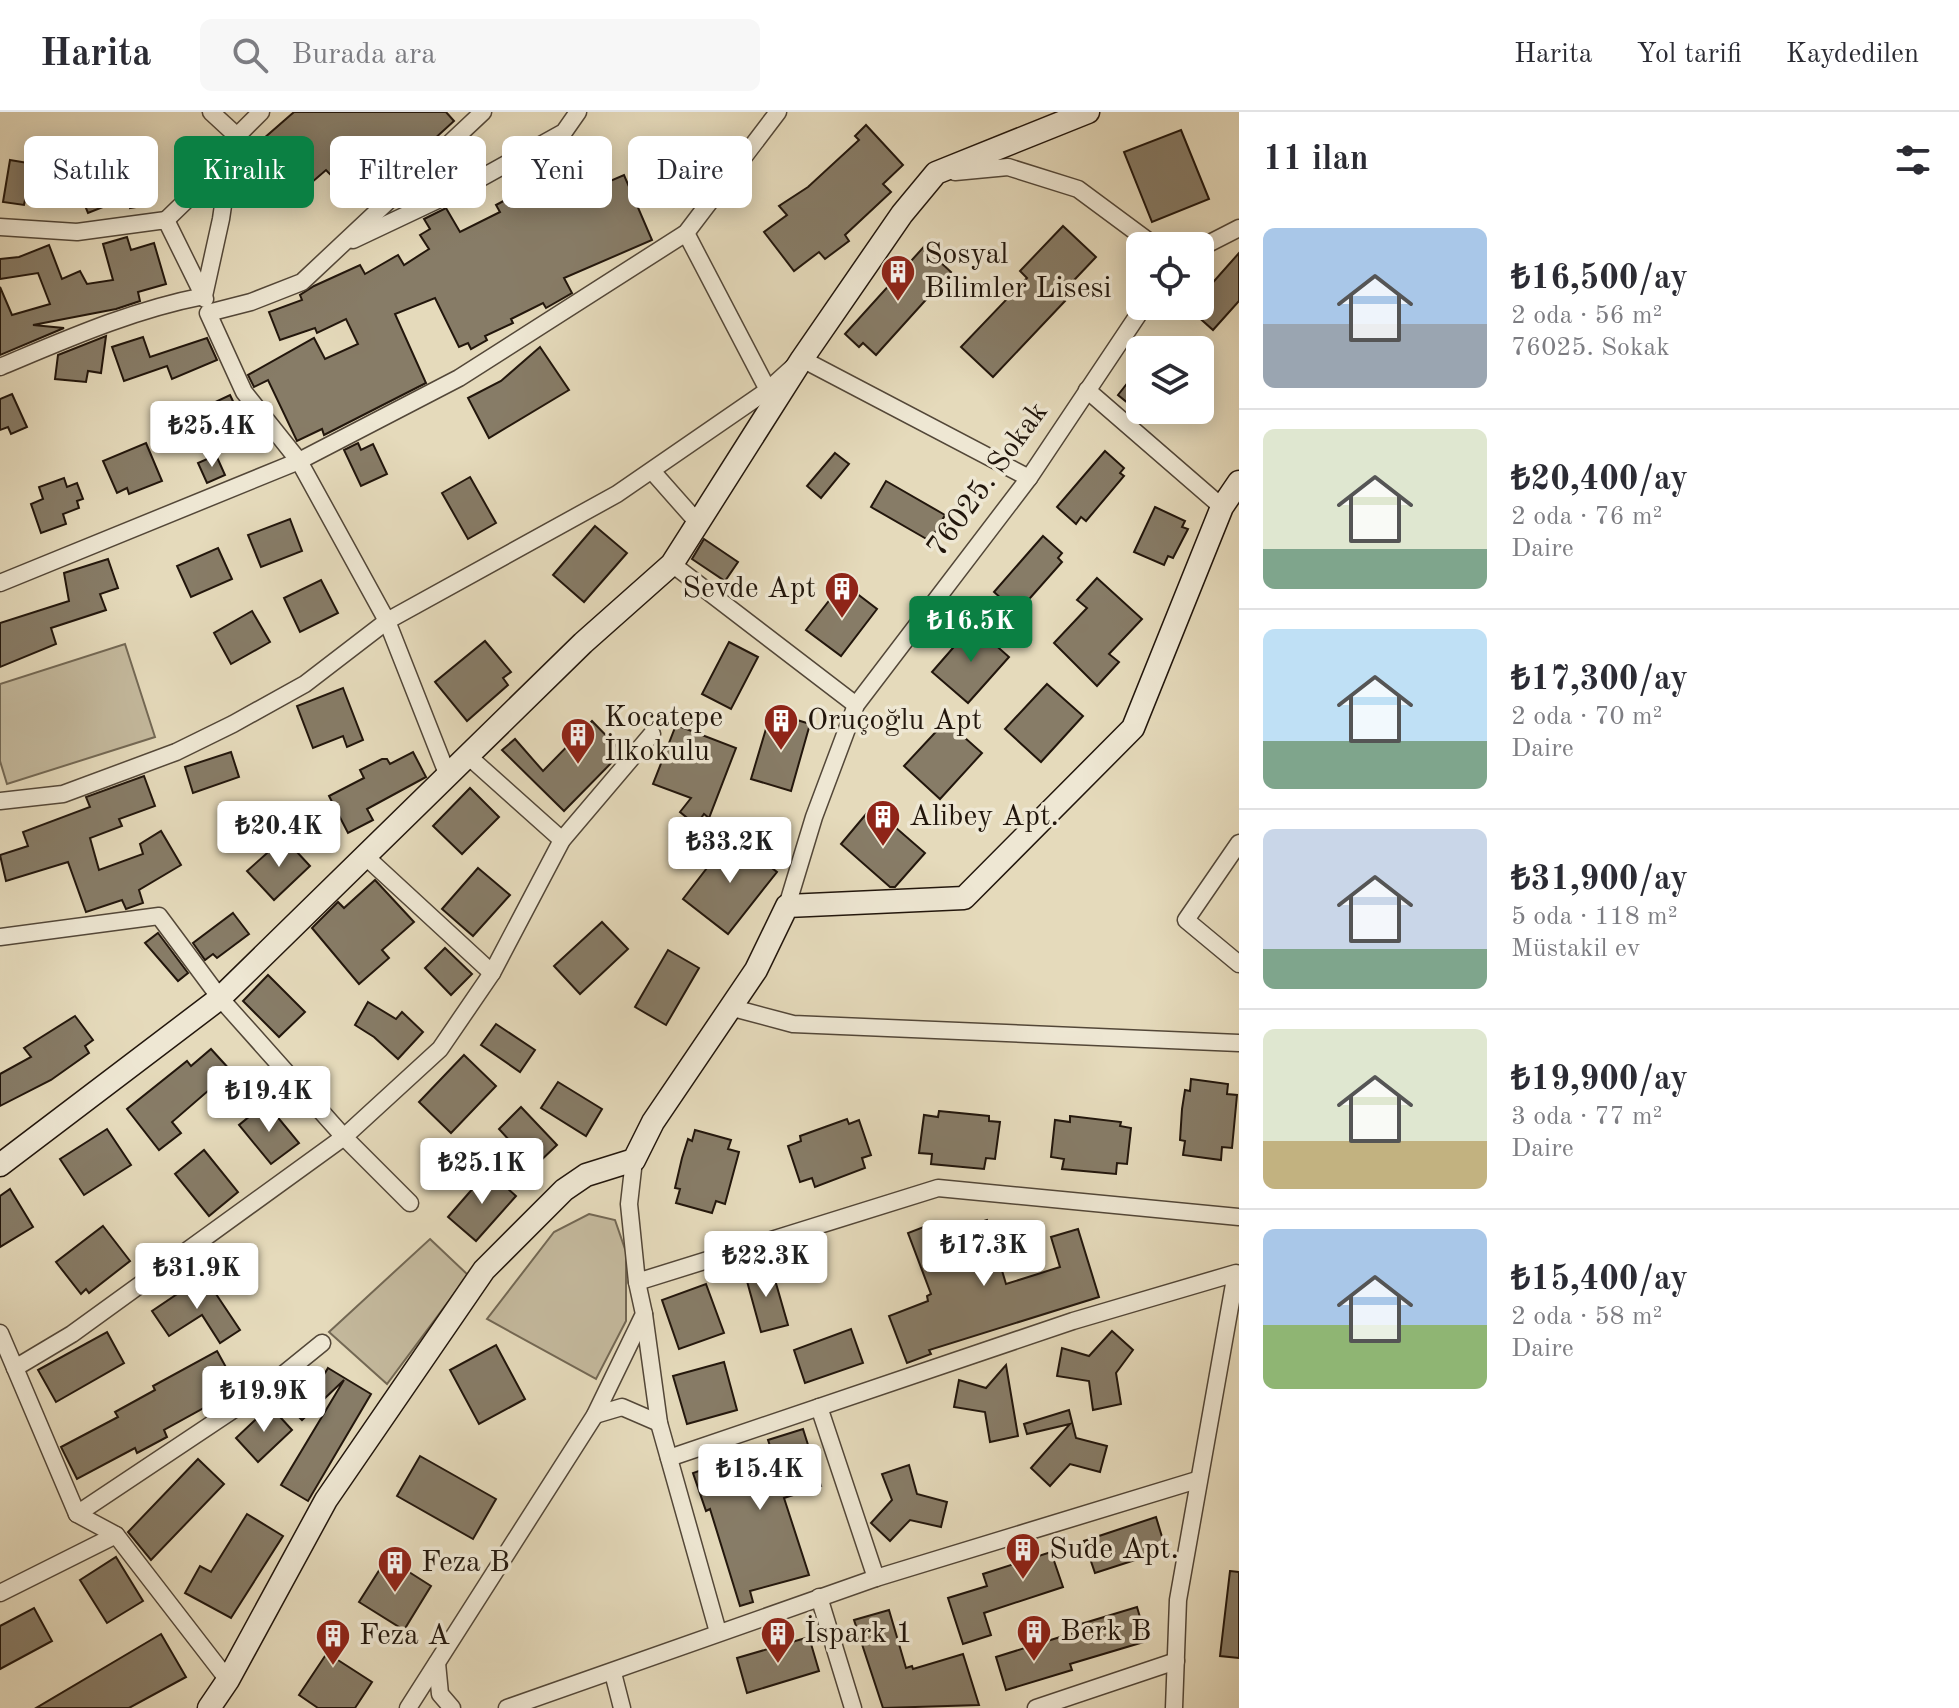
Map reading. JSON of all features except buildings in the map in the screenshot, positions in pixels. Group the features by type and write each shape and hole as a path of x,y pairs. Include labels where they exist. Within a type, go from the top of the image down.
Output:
{"street":[{"path":"211,112 237,136 261,112"},
{"path":"208,313 251,302 302,282 483,112"},
{"path":"340,246 463,188 564,132 578,112"},
{"path":"0,583 299,461 459,378 686,233 778,112"},
{"path":"0,1165 220,998 583,643 672,564 802,359 902,214 936,173 1088,112"},
{"path":"936,173 1008,167 1078,189 1136,232"},
{"path":"0,227 77,232 166,220 178,208"},
{"path":"204,296 223,208"},
{"path":"166,220 204,296 208,313 244,392 299,461 387,621 448,776"},
{"path":"1214,241 1239,228"},
{"path":"686,233 768,390"},
{"path":"0,367 156,305 204,296"},
{"name":"76025. Sokak","path":"787,906 814,817 856,705 1029,478 1134,320"},
{"path":"0,801 63,794 176,752 305,684 387,621 617,494 768,390 802,359"},
{"path":"802,359 1029,478"},
{"path":"1087,390 1222,507"},
{"path":"652,471 698,523"},
{"path":"718,1632 659,1423 637,1282 629,1204 634,1160 653,1122 733,1008 787,906 964,898 1133,728 1222,507 1239,482"},
{"path":"672,564 856,705"},
{"path":"15,1368 72,1334 344,1137 440,1049 492,973 562,840 652,734"},
{"path":"468,756 562,840"},
{"path":"1239,843 1186,920 1239,964"},
{"path":"365,856 492,973"},
{"path":"0,937 159,916 220,998 344,1137 410,1203"},
{"path":"733,1008 793,1024 1239,1043"},
{"path":"209,1708 228,1680 326,1500 484,1270 564,1190 586,1175 634,1160"},
{"path":"637,1282 938,1188 1239,1217"},
{"path":"1174,1708 1178,1600 1197,1480 1235,1299 1239,1254"},
{"path":"669,1458 1073,1321 1236,1273"},
{"path":"408,1708 595,1415 644,1314"},
{"path":"0,1333 77,1514 116,1535 228,1680"},
{"path":"77,1514 269,1386 322,1343"},
{"path":"595,1415 622,1407 659,1423"},
{"path":"819,1407 876,1578"},
{"path":"507,1708 876,1578 1197,1480"},
{"path":"0,1593 116,1535"},
{"path":"819,1597 853,1708"},
{"path":"1036,1708 1176,1661"},
{"path":"437,1662 436,1678 440,1694 452,1708"},
{"path":"613,1673 622,1708"}],"shaded area":[{"path":"125,644 155,737 7,784 0,761 0,684"},
{"path":"589,1214 615,1220 626,1252 626,1321 596,1379 487,1319 554,1232"},
{"path":"430,1239 468,1275 387,1384 329,1332"}],"place":[{"name":"Sosyal Bilimler Lisesi","path":"898,303"},
{"name":"Sevde Apt","path":"842,620"},
{"name":"Oruçoğlu Apt","path":"781,752"},
{"name":"Kocatepe İlkokulu","path":"578,766"},
{"name":"Alibey Apt.","path":"883,848"},
{"name":"Sude Apt.","path":"1023,1581"},
{"name":"Feza B","path":"395,1594"},
{"name":"Berk B","path":"1034,1663"},
{"name":"İspark 1","path":"778,1665"},
{"name":"Feza A","path":"333,1667"}]}
